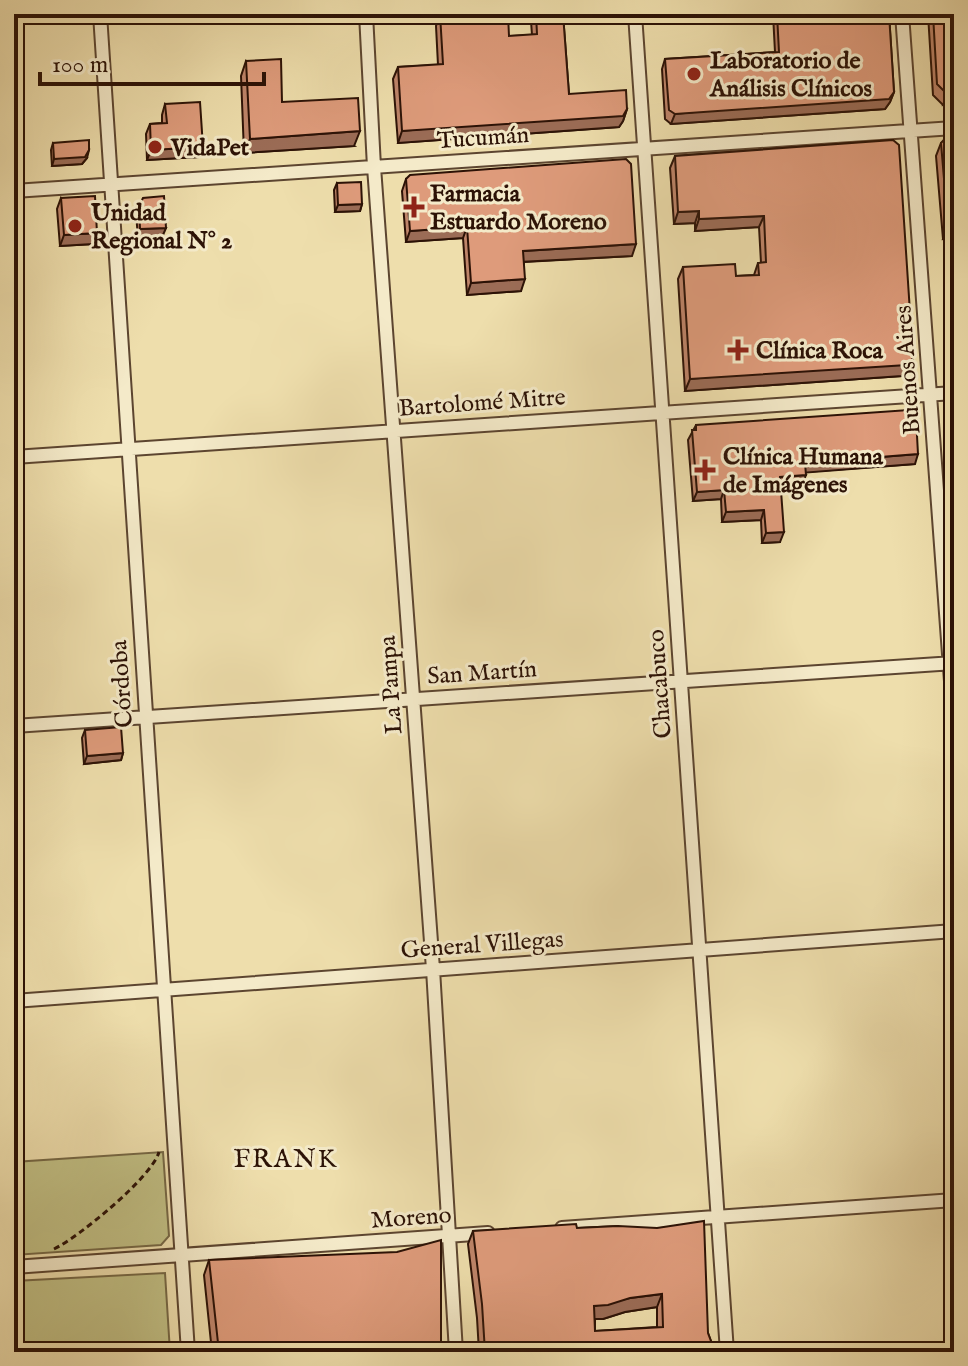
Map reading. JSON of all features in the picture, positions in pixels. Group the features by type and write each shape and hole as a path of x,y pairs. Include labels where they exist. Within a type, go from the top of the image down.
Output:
{"street":[{"name":"Córdoba","path":"100,14 188,1352"},
{"name":"La Pampa","path":"366,14 374,167 433,969 456,1352"},
{"name":"Chacabuco","path":"635,14 727,1352"},
{"name":"Buenos Aires","path":"902,14 954,722"},
{"name":"Tucumán","path":"14,191 954,128"},
{"name":"Bartolomé Mitre","path":"14,457 954,393"},
{"name":"San Martín","path":"14,726 952,663"},
{"name":"General Villegas","path":"14,1001 954,931"},
{"path":"543,1229 954,1200"},
{"name":"Moreno","path":"14,1267 495,1233"}],"path":[{"path":"47,1253 103,1214 144,1176 157,1161 159,1152"}],"shaded area":[{"path":"163,1152 169,1236 161,1245 14,1255 14,1162"},
{"path":"165,1273 170,1352 14,1352 14,1281"}],"building":[{"path":"440,14 508,14 509,36 537,34 536,14 563,14 569,94 626,90 627,109 623,116 402,131 398,67 443,64"},
{"path":"777,14 889,14 894,92 889,99 675,114 669,110 665,59 779,52"},
{"path":"933,14 954,14 954,93 947,94 937,84"},
{"path":"281,59 282,102 358,98 360,131 250,139 246,61"},
{"path":"200,102 203,147 151,150 150,124 167,123 165,104"},
{"path":"948,135 954,135 954,226 948,226 941,143"},
{"path":"89,140 85,157 54,159 53,143"},
{"path":"893,140 899,145 913,358 907,365 690,379 683,267 735,264 736,276 759,275 758,263 766,262 764,216 699,219 699,211 678,212 675,156"},
{"path":"626,159 631,164 636,244 523,251 525,279 471,283 467,227 410,231 406,179 410,175"},
{"path":"361,182 362,204 338,205 337,183"},
{"name":"Unidad Regional N° 2","path":"95,196 97,233 64,235 61,198"},
{"path":"164,196 166,228 140,229 139,206 143,198"},
{"path":"909,410 916,417 918,454 805,463 806,475 780,477 784,532 766,533 764,510 726,512 724,490 697,492 692,430 696,430 696,425"},
{"path":"121,727 123,753 87,756 85,730"},
{"path":"704,1221 708,1333 715,1352 485,1352 473,1231 576,1224 577,1228 657,1228","holes":["662,1294 663,1327 595,1331 594,1306"]},
{"path":"441,1240 441,1352 219,1352 209,1260 397,1252"}],"place":[{"name":"Laboratorio de Análisis Clínicos","path":"694,74"},
{"name":"VidaPet","path":"155,147"},
{"name":"Farmacia Estuardo Moreno","path":"414,207"},
{"name":"Unidad Regional N° 2","path":"75,226"},
{"name":"Clínica Roca","path":"738,350"},
{"name":"Clínica Humana de Imágenes","path":"705,470"}],"district":[{"name":"FRANK","path":"286,1158"}]}
